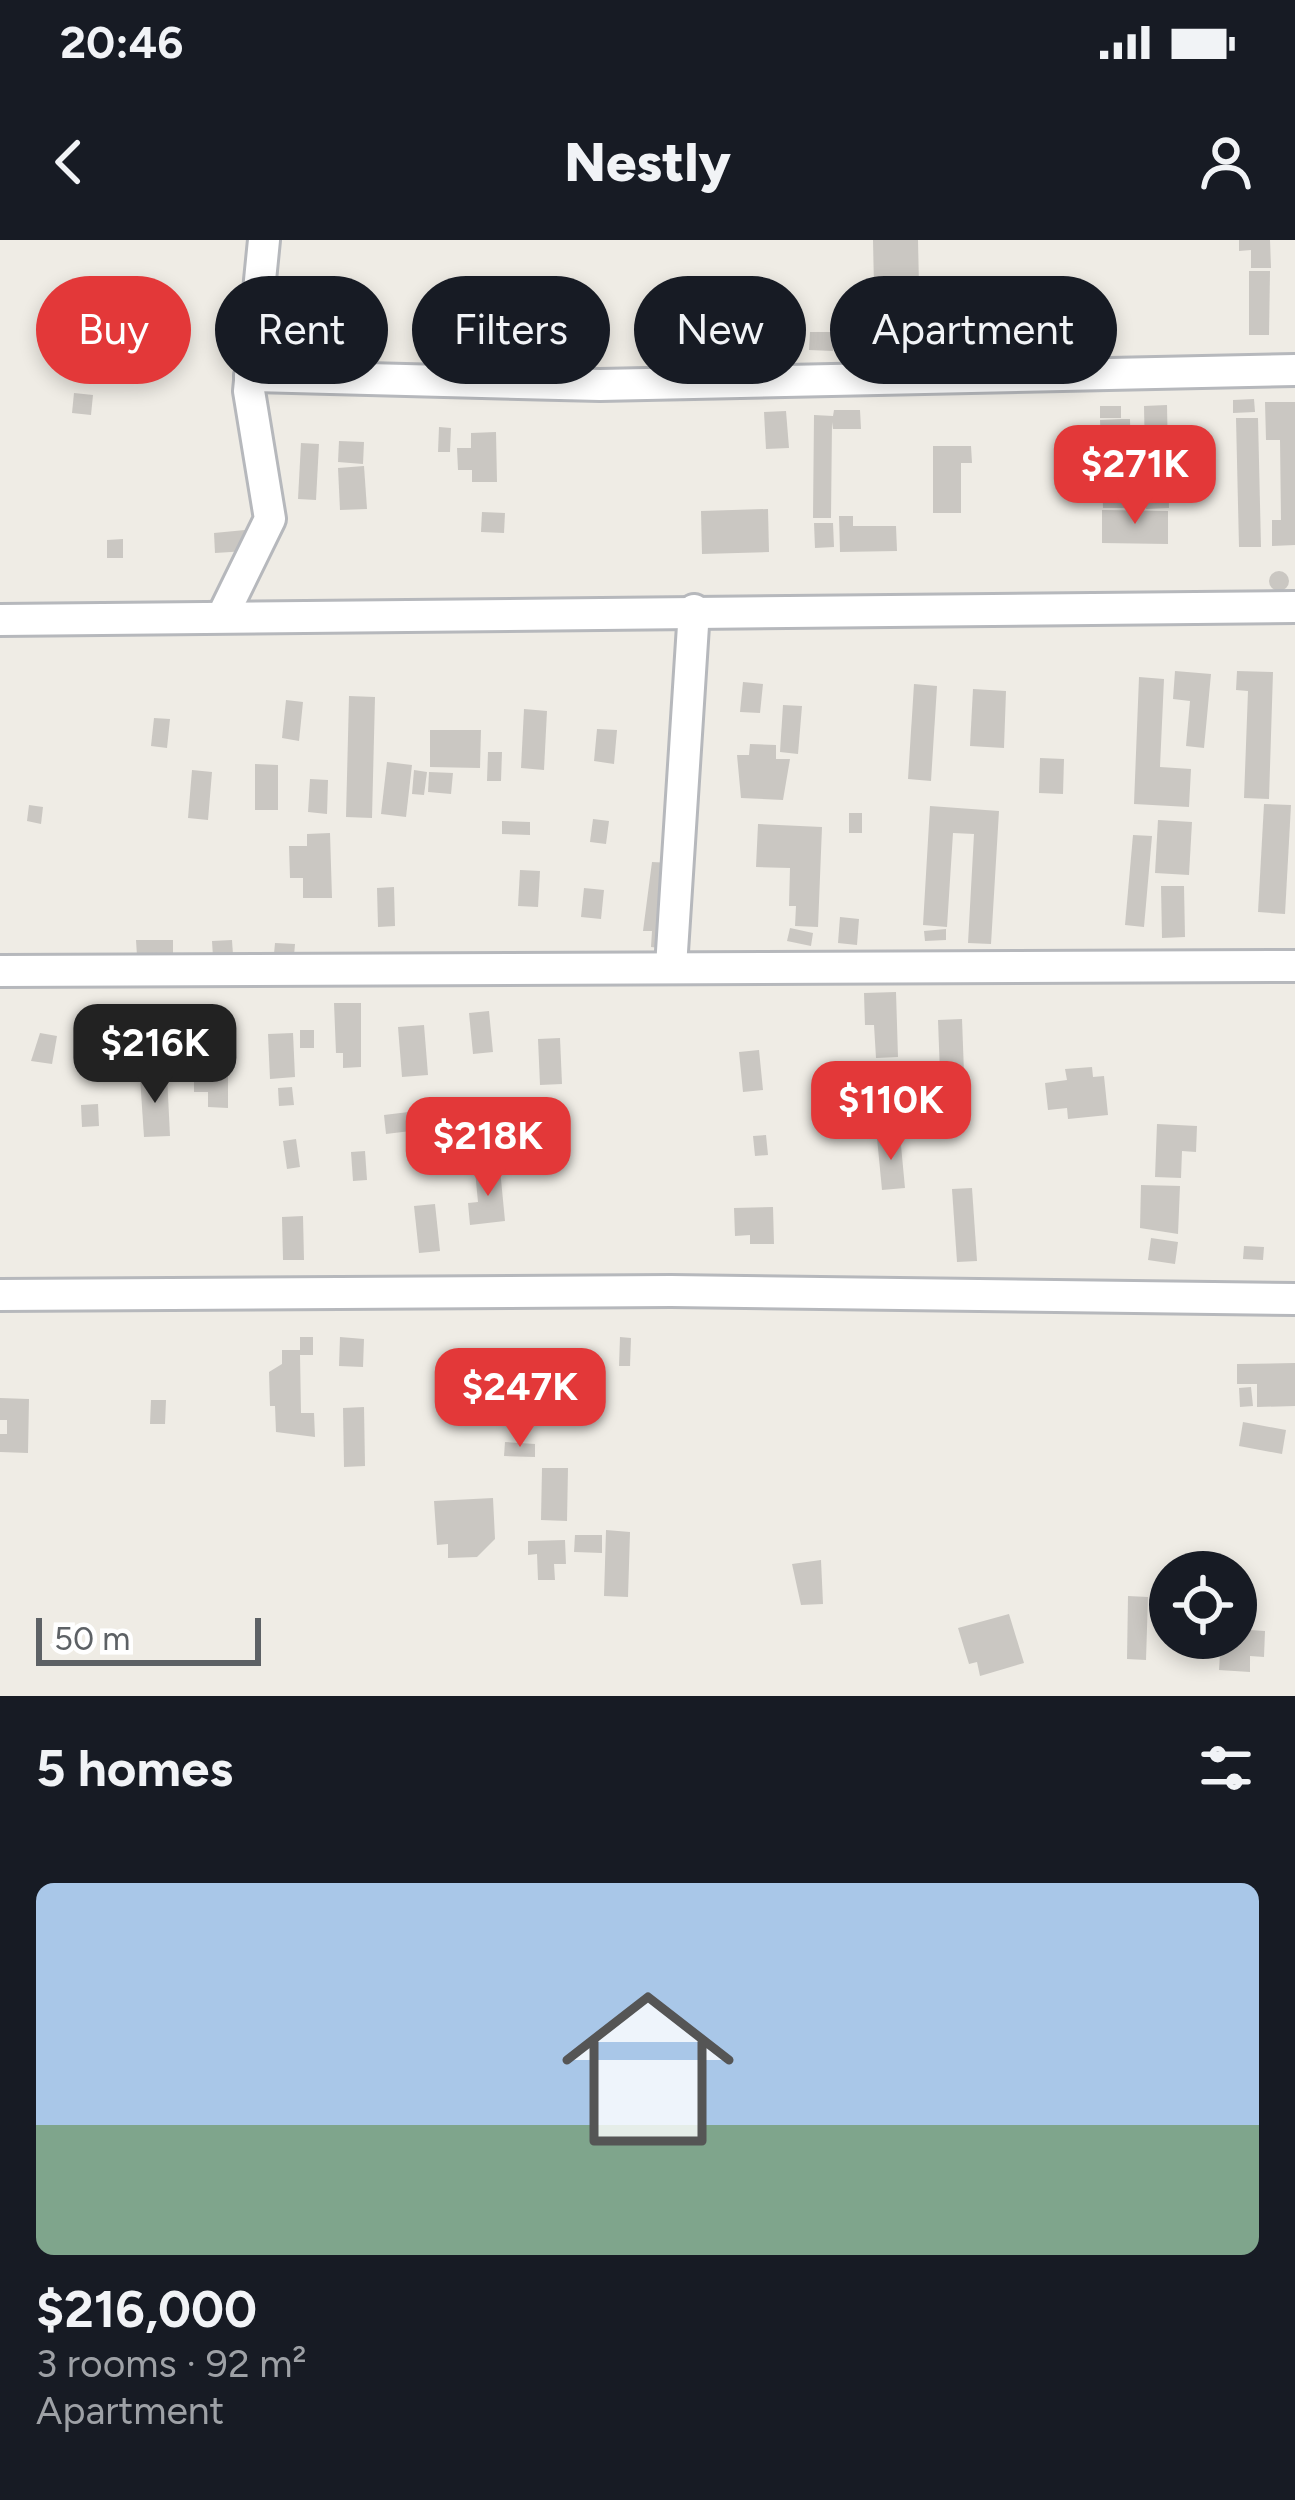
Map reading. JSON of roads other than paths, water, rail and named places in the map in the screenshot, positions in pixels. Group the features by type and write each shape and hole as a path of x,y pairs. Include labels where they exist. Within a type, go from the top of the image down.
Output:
{"street":[{"path":"260,276 264,240"},
{"path":"388,379 622,385 1295,370"},
{"path":"222,617 270,520 251,384"},
{"path":"0,620 1295,607"},
{"path":"671,967 694,610"},
{"path":"0,971 1295,966"},
{"path":"0,1295 671,1292 1295,1299"}]}
